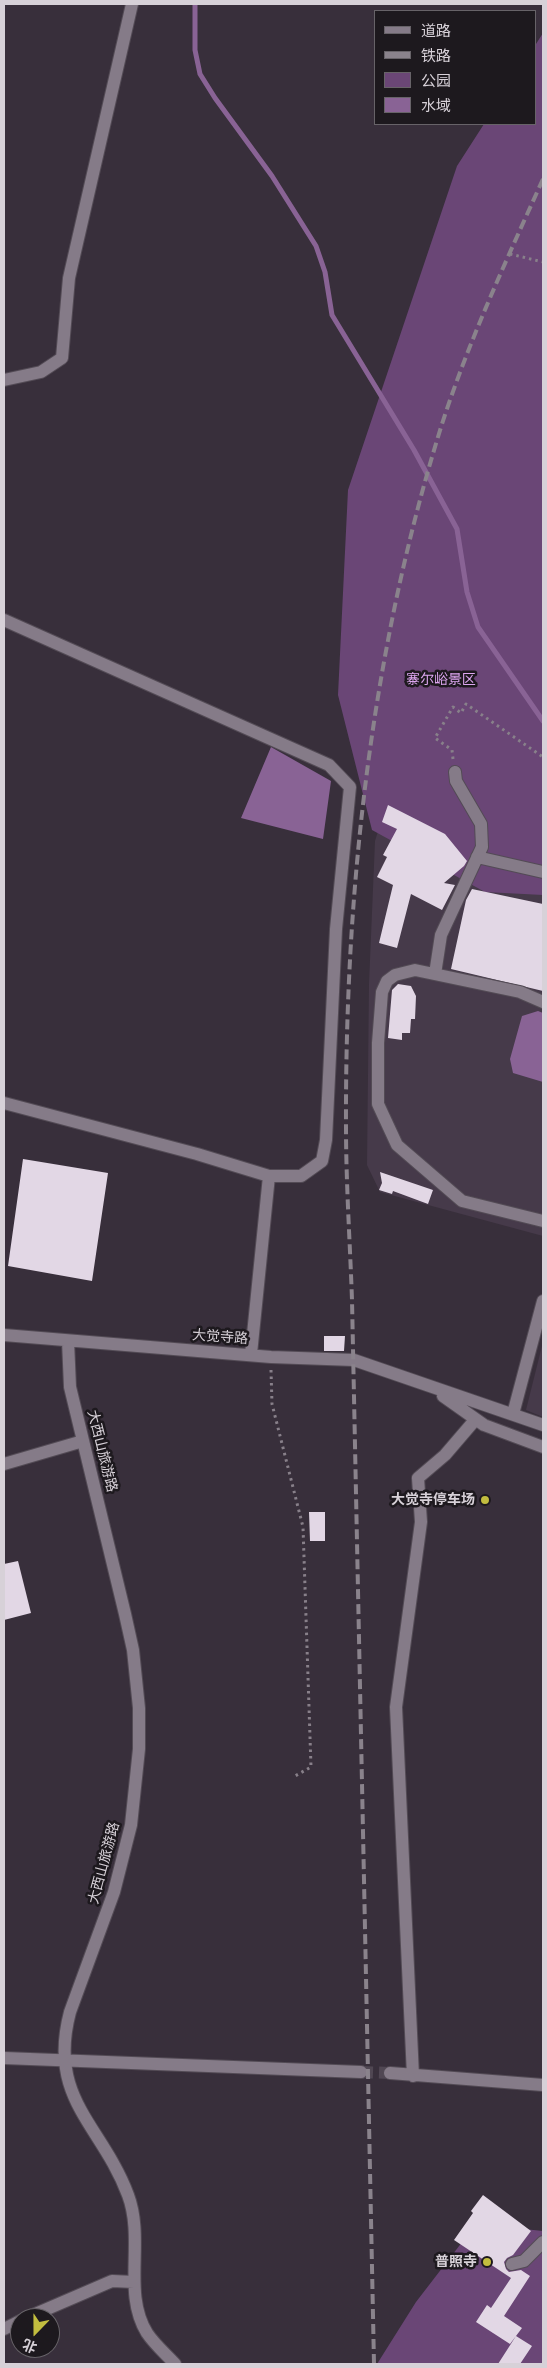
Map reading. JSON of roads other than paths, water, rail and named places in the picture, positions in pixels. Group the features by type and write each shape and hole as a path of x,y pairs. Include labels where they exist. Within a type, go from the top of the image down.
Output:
{"street":[{"path":"4,380 41,372 62,358 69,278 132,4"},
{"path":"4,620 329,765 350,787 336,930 326,1140 322,1161 302,1176 269,1176 196,1154 4,1103"},
{"path":"435,974 441,935 482,847 481,824 456,781 455,772"},
{"path":"477,857 543,872"},
{"path":"543,1002 520,992 415,970 395,975 387,982 382,992 378,1043 378,1104 385,1123 397,1145 462,1201 543,1220"},
{"path":"250,1354 269,1176"},
{"path":"513,1414 543,1301"},
{"name":"大觉寺路","path":"4,1335 271,1357 354,1360 543,1425"},
{"name":"大西山旅游路","path":"68,1341 70,1387 133,1650 139,1708 139,1750 134,1808 122,1860 110,1905 70,2012 65,2030 66,2061 72,2093 79,2111 114,2166 128,2195 136,2231 134,2282 138,2313 147,2332 175,2364"},
{"name":"大觉寺路","path":"430,1387 475,1420 493,1430 543,1447"},
{"path":"413,2076 396,1707 421,1522 418,1478 445,1455 475,1420"},
{"path":"4,1464 84,1441"},
{"path":"4,2058 360,2072"},
{"path":"390,2073 543,2085"},
{"path":"512,2264 524,2261 543,2242"},
{"path":"49,2308 112,2281 134,2282"}],"water":[{"path":"271,747 331,781 323,839 241,818"},
{"path":"538,1011 543,1013 543,1082 513,1073 510,1059 522,1016"}],"waterway":[{"path":"195,4 195,50 200,74 215,98 272,176 316,246 325,272 332,315 414,450 457,529 467,592 478,627 543,721"}],"tunnel":[{"path":"361,2072 390,2073"}],"railway":[{"path":"374,2364 352,1300 346,1148 347,1038 357,860 380,684 397,596 417,510 442,424 464,362 489,300 543,179"}],"place":[{"name":"大觉寺停车场","path":"485,1500"},
{"name":"普照寺","path":"487,2262"}],"park label":[{"name":"寨尔峪景区","path":"441,680"}]}
